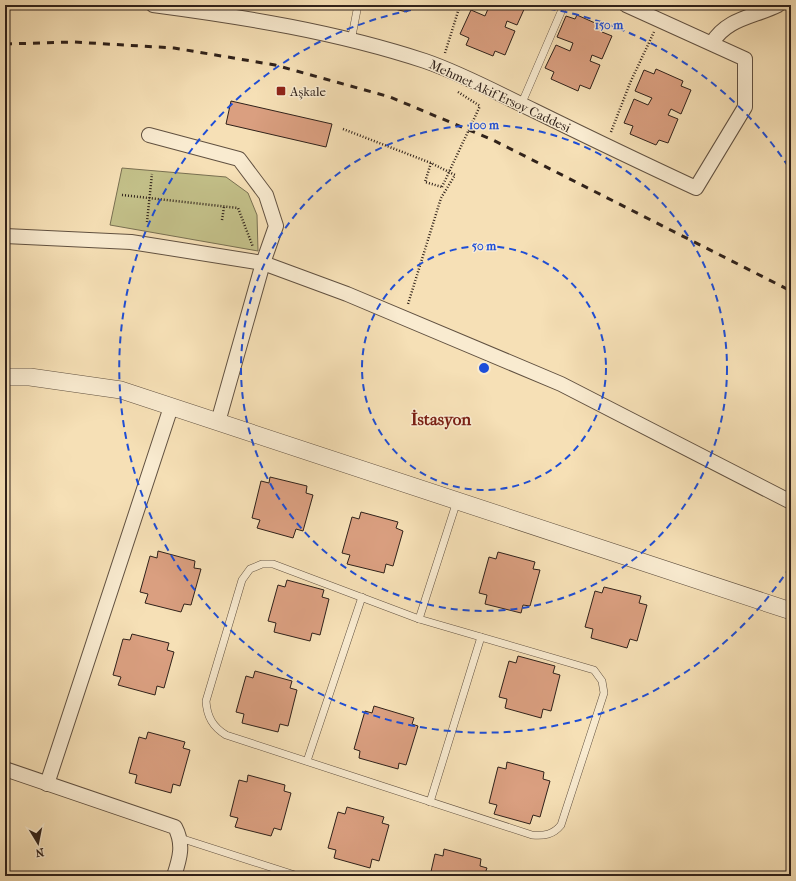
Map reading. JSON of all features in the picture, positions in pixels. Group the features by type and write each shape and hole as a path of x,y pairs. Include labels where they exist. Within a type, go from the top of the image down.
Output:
{"street":[{"name":"Mehmet Akif Ersoy Caddesi","path":"153,5 253,20 351,40 440,67 460,74 521,105 696,188 745,107 745,60 712,43"},
{"path":"626,5 712,43 721,31 732,23 778,5"},
{"path":"149,135 239,159 266,195 276,226 263,263 218,422"},
{"path":"5,236 131,242 263,263 403,318 561,384 791,502"},
{"path":"5,377 30,377 121,390 791,611"},
{"path":"47,784 171,407"},
{"path":"5,769 175,827 180,838 181,852 174,876"}],"lane":[{"path":"351,40 358,5"},
{"path":"521,105 564,5"},
{"path":"419,619 457,501"},
{"path":"273,564 362,597 419,619 594,670 599,675 604,687 602,700 561,825 553,833 540,836 532,835 226,735 213,725 209,718 206,701 242,580 250,569 257,566 273,564"},
{"path":"307,761 362,597"},
{"path":"430,802 481,637"},
{"path":"180,838 298,876"}],"path":[{"path":"440,67 460,5"},
{"path":"606,146 630,83 660,20"},
{"path":"431,163 425,182 442,187 480,106"},
{"path":"343,129 431,163 455,175 441,198 403,318"},
{"path":"147,222 152,174"},
{"path":"122,195 238,208 254,249 263,263"},
{"path":"222,220 224,207"}],"shaded area":[{"path":"122,168 226,177 248,193 257,215 258,251 110,225"}],"building":[{"path":"378,5 419,5 418,8 408,6 407,12"},
{"path":"478,5 526,5 517,25 507,21 505,27 515,31 505,55 495,51 493,56 466,45 469,38 460,34 471,10 485,16 488,9"},
{"path":"577,15 604,27 602,32 612,36 602,59 592,55 590,61 600,65 590,89 580,85 578,91 551,79 554,72 545,68 556,45 570,51 573,43 557,37 566,16 575,19"},
{"path":"656,69 683,81 681,86 691,90 681,114 671,109 668,115 678,119 668,143 659,140 656,145 630,134 633,126 624,123 634,99 648,105 652,98 635,91 644,70 654,74"},
{"path":"231,101 332,124 326,147 226,124"},
{"path":"270,477 307,486 306,493 313,495 303,531 296,529 293,538 257,528 260,520 252,518 261,481 269,483"},
{"path":"361,512 398,522 396,528 403,531 393,566 386,564 384,573 347,564 350,555 342,553 352,517 359,519"},
{"path":"158,551 195,561 194,568 201,569 191,605 184,604 181,612 145,603 148,594 140,592 150,556 157,558"},
{"path":"498,552 535,562 533,569 540,570 530,606 523,605 521,613 485,604 487,595 479,593 489,557 496,559"},
{"path":"287,580 324,590 322,597 329,599 320,635 312,633 310,641 274,632 276,623 268,621 278,585 285,587"},
{"path":"604,587 641,596 639,603 647,605 637,641 630,639 627,648 591,638 593,629 585,627 595,591 602,593"},
{"path":"132,634 169,643 167,650 174,652 164,688 157,686 155,695 118,685 121,677 113,675 123,639 130,640"},
{"path":"518,656 555,666 553,673 560,675 551,711 543,709 541,718 505,708 507,699 499,697 509,661 516,663"},
{"path":"255,671 292,681 290,688 297,690 288,726 280,724 278,732 242,723 244,714 236,712 246,676 253,678"},
{"path":"374,706 414,718 412,724 418,726 406,765 399,763 398,769 359,758 360,751 354,749 365,711 372,713"},
{"path":"148,732 185,742 183,748 190,750 180,786 173,784 171,793 135,783 137,775 129,773 139,737 146,739"},
{"path":"507,762 544,772 543,779 550,781 540,817 533,815 530,824 494,814 497,805 489,803 498,767 506,769"},
{"path":"248,775 285,785 284,791 291,793 281,830 274,828 271,836 235,827 238,818 230,816 239,780 247,782"},
{"path":"347,807 384,817 382,823 389,825 379,861 372,859 370,868 334,858 336,850 328,848 338,812 345,814"},
{"path":"444,849 481,859 480,866 487,868 484,876 430,876 435,854 443,856"}],"railway":[{"path":"5,44 73,42 174,48 275,65 390,97 493,140 791,291"}],"place":[{"name":"Aşkale","path":"281,91"}],"district":[{"name":"İstasyon","path":"441,419"}]}
